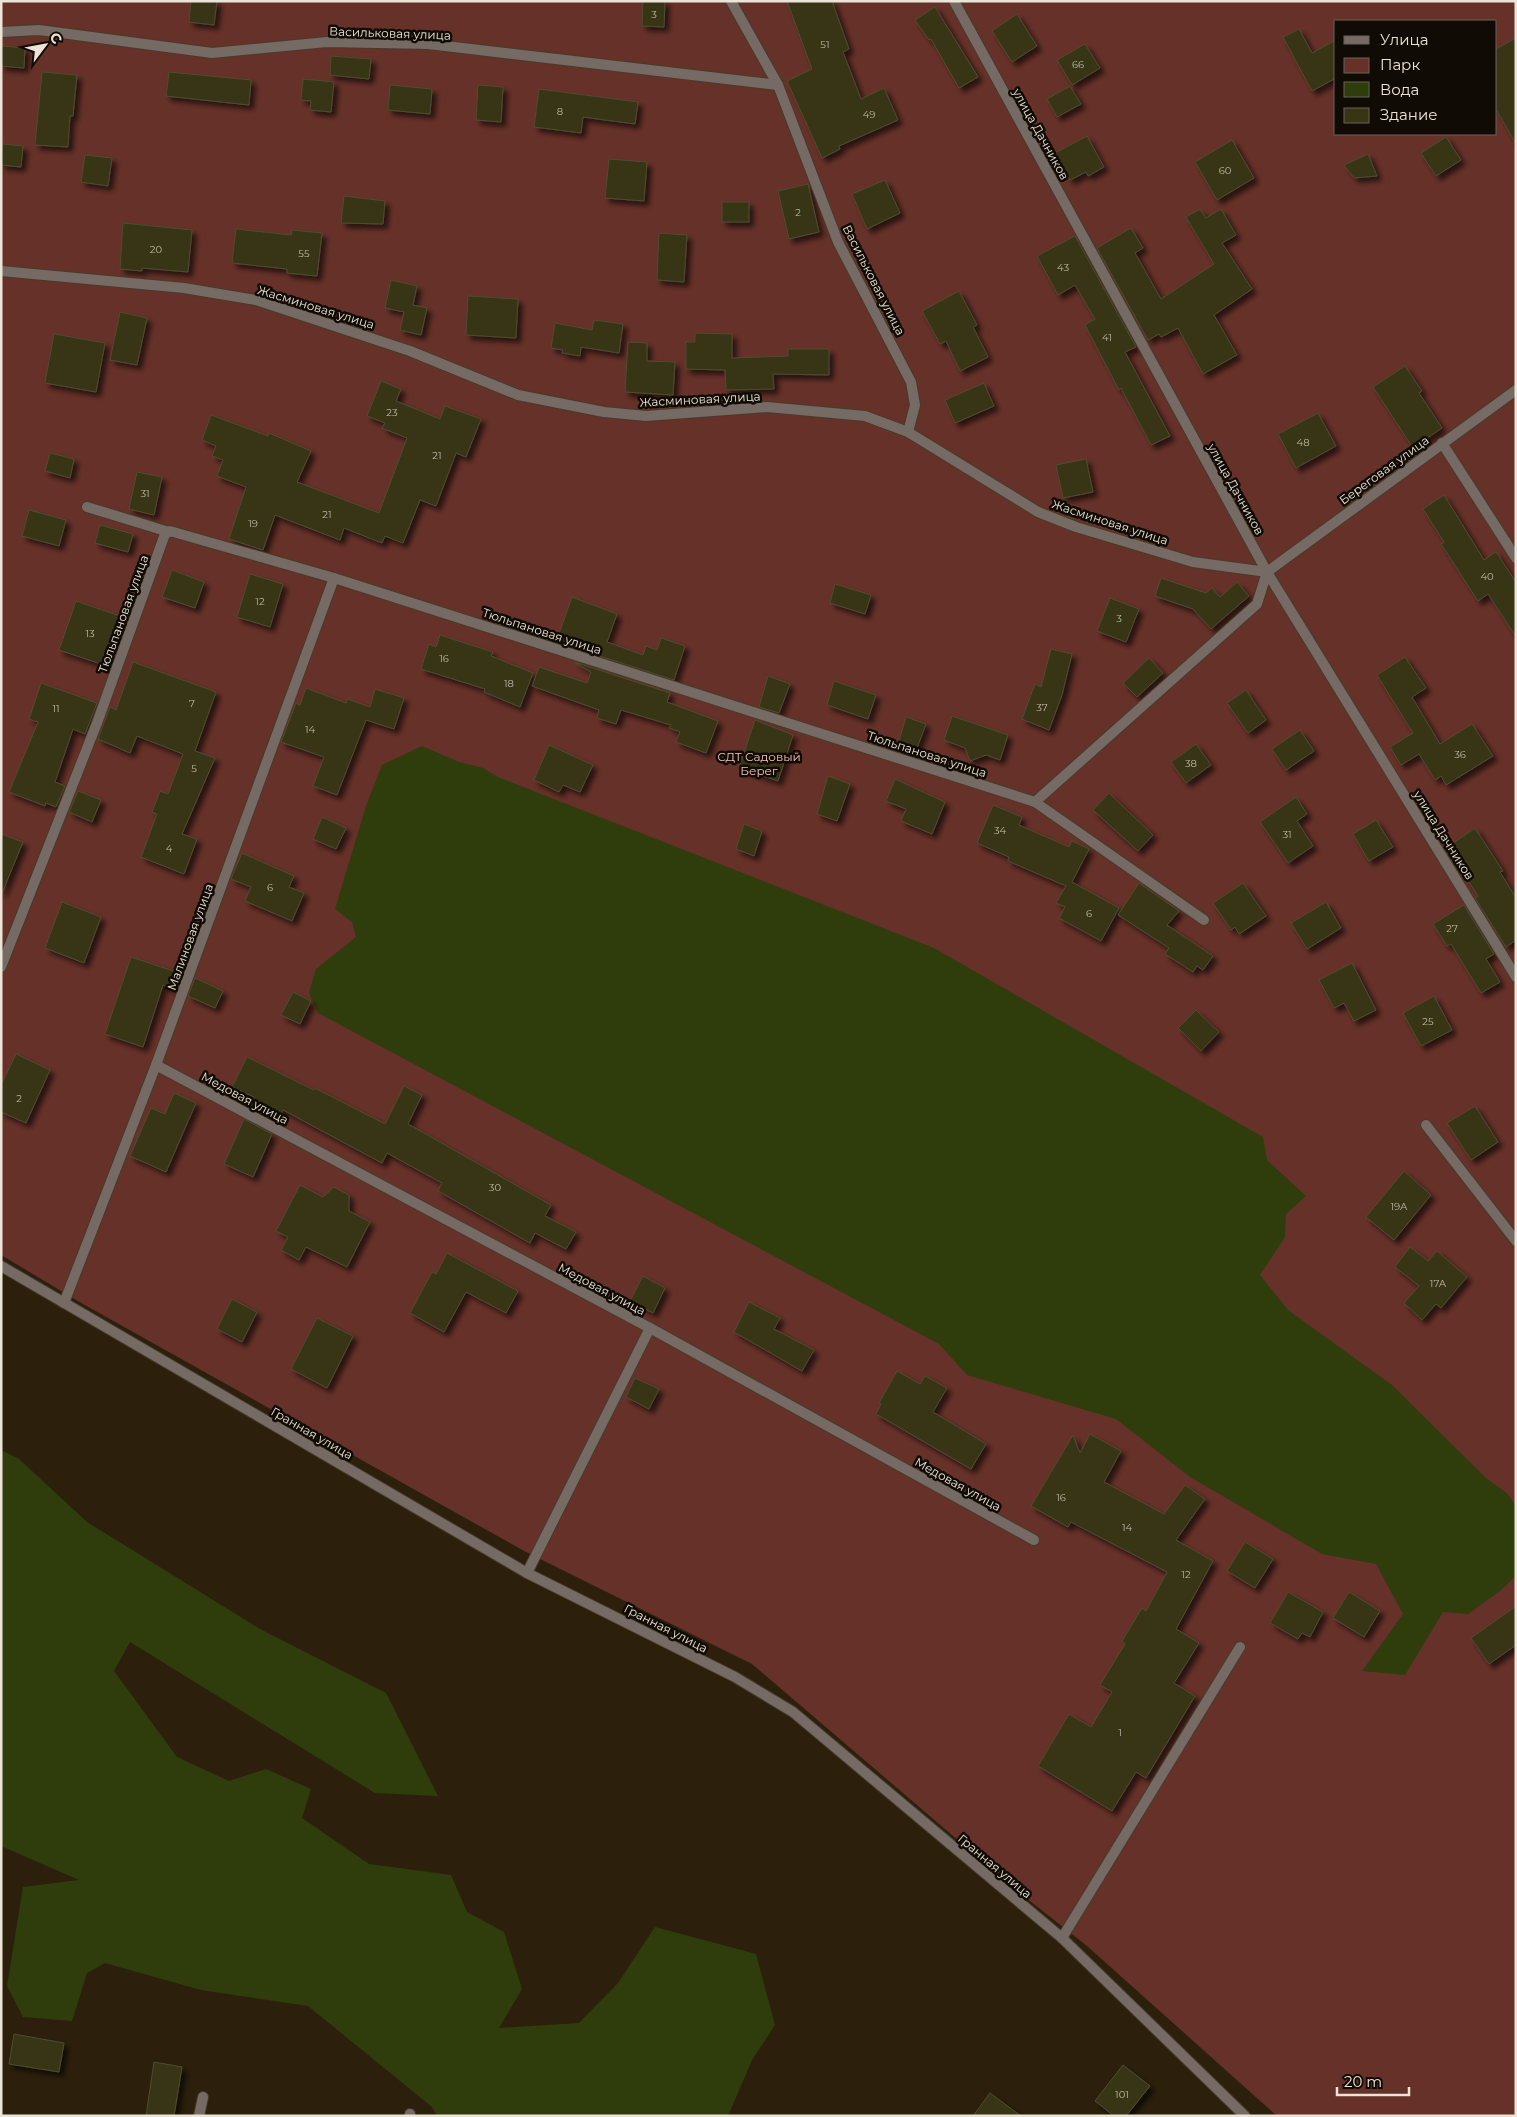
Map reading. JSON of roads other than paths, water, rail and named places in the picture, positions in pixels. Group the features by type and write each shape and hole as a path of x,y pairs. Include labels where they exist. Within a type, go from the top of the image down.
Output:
{"street":[{"name":"Васильковая улица","path":"731,1 778,85 838,242 911,382 915,404 908,432"},
{"name":"улица Дачников","path":"954,1 1267,572 1516,977"},
{"name":"Васильковая улица","path":"1,32 39,30 212,53 327,42 428,44 778,85"},
{"name":"Жасминовая улица","path":"1,271 184,288 256,300 410,350 518,396 604,412 646,416 767,408 865,416 908,432 1038,512 1076,527 1193,562 1267,572"},
{"name":"Береговая улица","path":"1267,572 1516,390"},
{"path":"1442,443 1516,558"},
{"path":"87,507 169,532"},
{"name":"Тюльпановая улица","path":"1,967 97,723 165,534 169,532 334,578 1036,802 1204,920"},
{"path":"1036,802 1257,604 1267,572"},
{"name":"Малиновая улица","path":"64,1303 156,1065 334,578"},
{"name":"Медовая улица","path":"156,1065 650,1328 1034,1540"},
{"path":"1426,1125 1516,1241"},
{"name":"Гранная улица","path":"1,1266 528,1573 735,1677 793,1712 1062,1938 1245,2116"},
{"path":"528,1573 650,1328"},
{"path":"1062,1938 1240,1647"},
{"path":"199,2116 203,2097"}],"water":[{"path":"422,746 459,762 483,768 498,777 934,948 1263,1137 1267,1160 1306,1196 1286,1214 1285,1237 1260,1275 1288,1310 1392,1385 1486,1478 1507,1493 1516,1506 1516,1576 1500,1591 1468,1614 1443,1612 1405,1675 1362,1671 1403,1614 1376,1564 1322,1554 1190,1477 1116,1419 967,1375 939,1344 318,1013 309,993 316,969 356,937 352,922 335,909 366,806 382,765"},
{"path":"1,1450 19,1459 87,1522 260,1629 386,1693 438,1796 375,1793 130,1642 114,1671 177,1757 229,1781 266,1769 311,1789 302,1818 369,1864 451,1875 467,1912 504,1932 522,1989 499,2028 579,2023 618,1983 655,1927 756,1954 775,2025 752,2060 728,2116 437,2116 432,2107 308,2006 201,1990 105,1963 87,1973 72,2021 23,2017 7,1986 23,1887 79,1880 1,1846"}],"park label":[{"name":"СДТ Садовый Берег","path":"759,763"}]}
